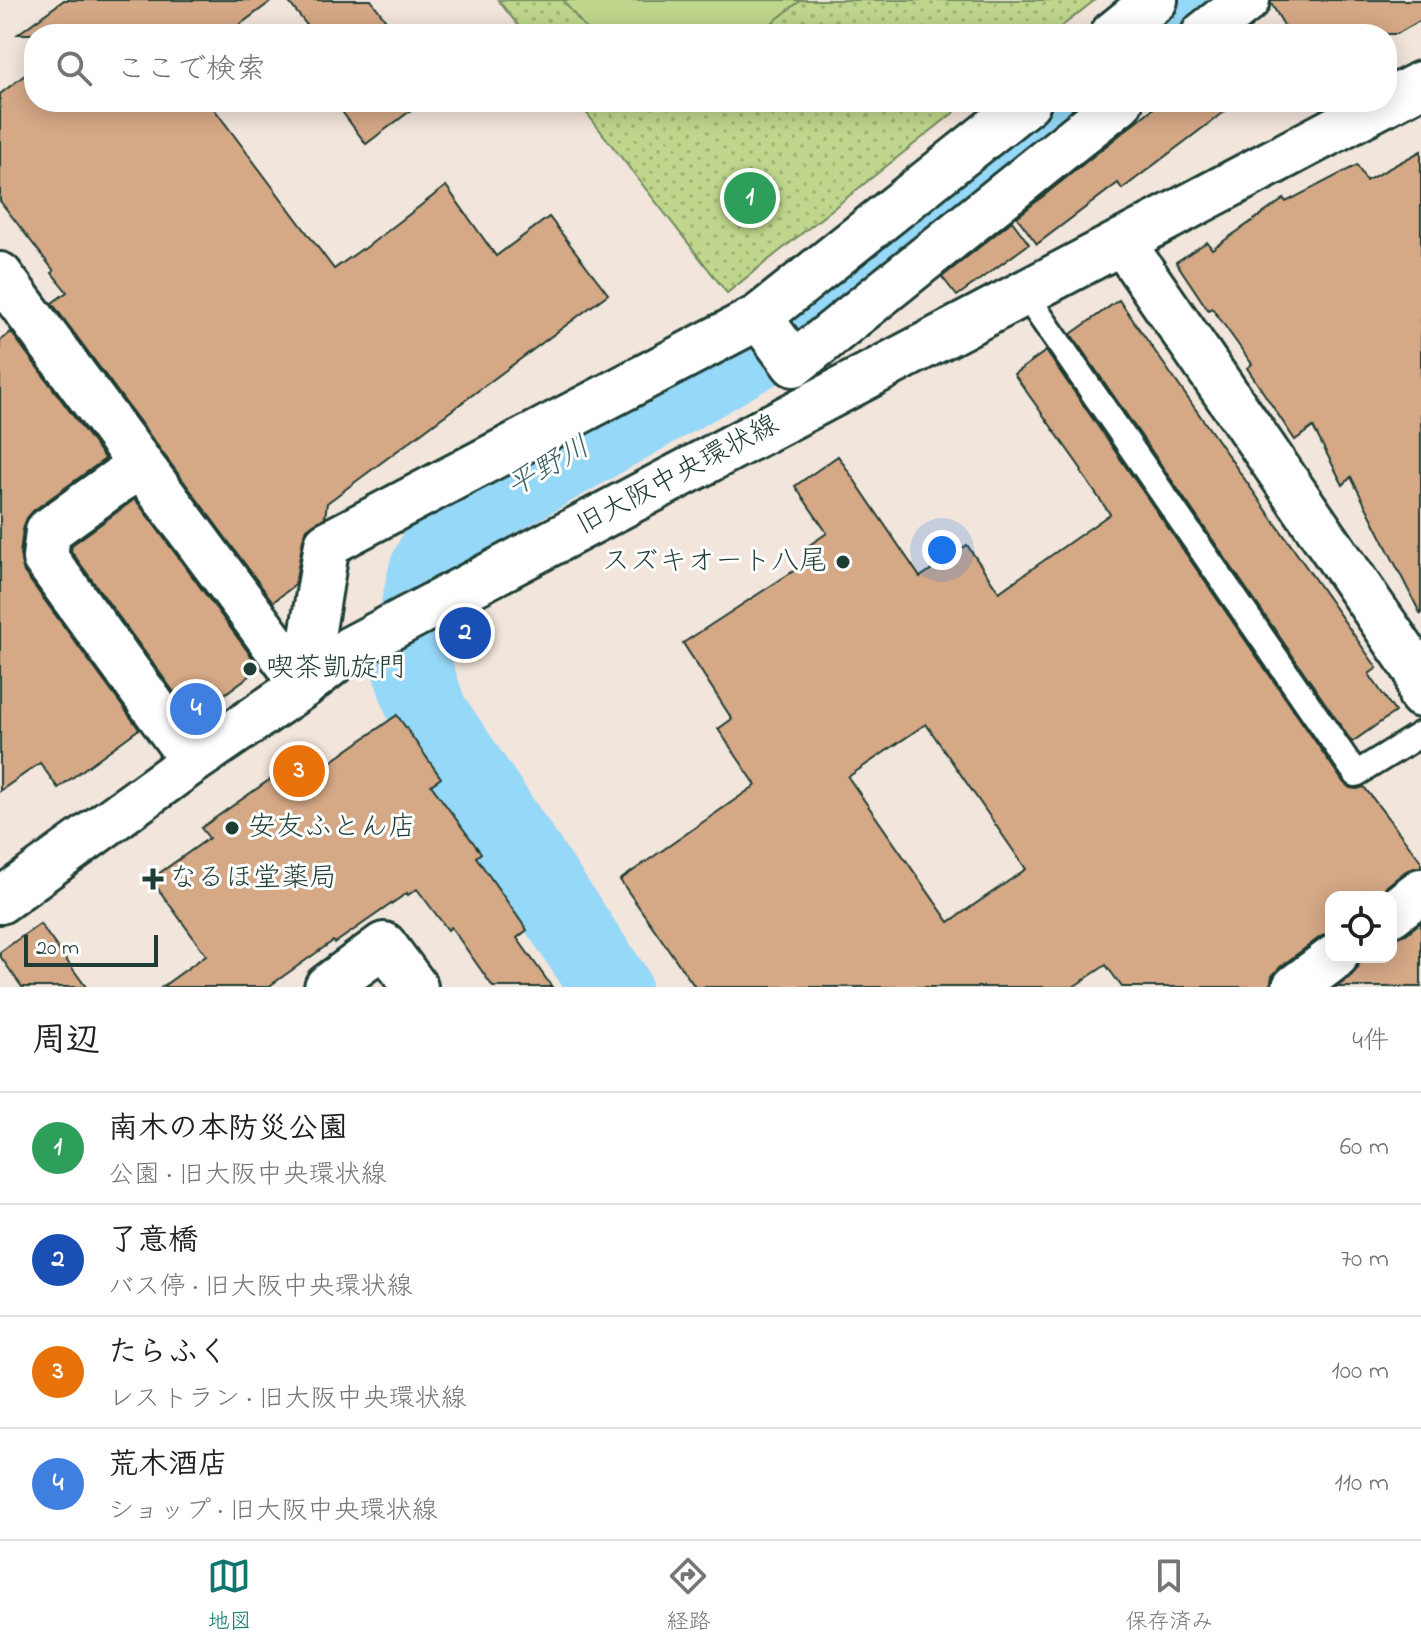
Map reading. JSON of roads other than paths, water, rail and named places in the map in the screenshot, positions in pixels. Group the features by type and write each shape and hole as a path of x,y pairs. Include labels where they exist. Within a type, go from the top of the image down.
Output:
{"street":[{"path":"1125,24 1155,0"},
{"path":"1217,24 1247,0"},
{"name":"旧大阪中央環状線","path":"1397,97 1421,84"},
{"path":"304,685 327,544 759,317 1015,112"},
{"path":"759,317 794,364 1108,112"},
{"name":"旧大阪中央環状線","path":"0,901 350,649 1368,112"},
{"path":"1122,242 1420,680"},
{"path":"5,292 140,465 304,685"},
{"path":"140,465 48,531 45,558 193,761"},
{"path":"1397,909 1421,891"},
{"path":"327,987 384,945 415,987"},
{"path":"1295,987 1327,963"}],"lane":[{"path":"1025,294 1356,774 1421,734"}],"waterway":[{"name":"平野川","path":"1170,24 1200,0"},
{"name":"平野川","path":"611,987 428,714 409,659 429,571 447,534 474,511 773,340 1059,112"}],"place":[{"name":"南木の本防災公園","path":"750,198"},
{"name":"スズキオート八尾","path":"843,562"},
{"name":"了意橋","path":"465,633"},
{"name":"喫茶凱旋門","path":"250,669"},
{"name":"荒木酒店","path":"196,709"},
{"name":"たらふく","path":"299,771"},
{"name":"安友ふとん店","path":"232,828"},
{"name":"なるほ堂薬局","path":"153,879"}]}
